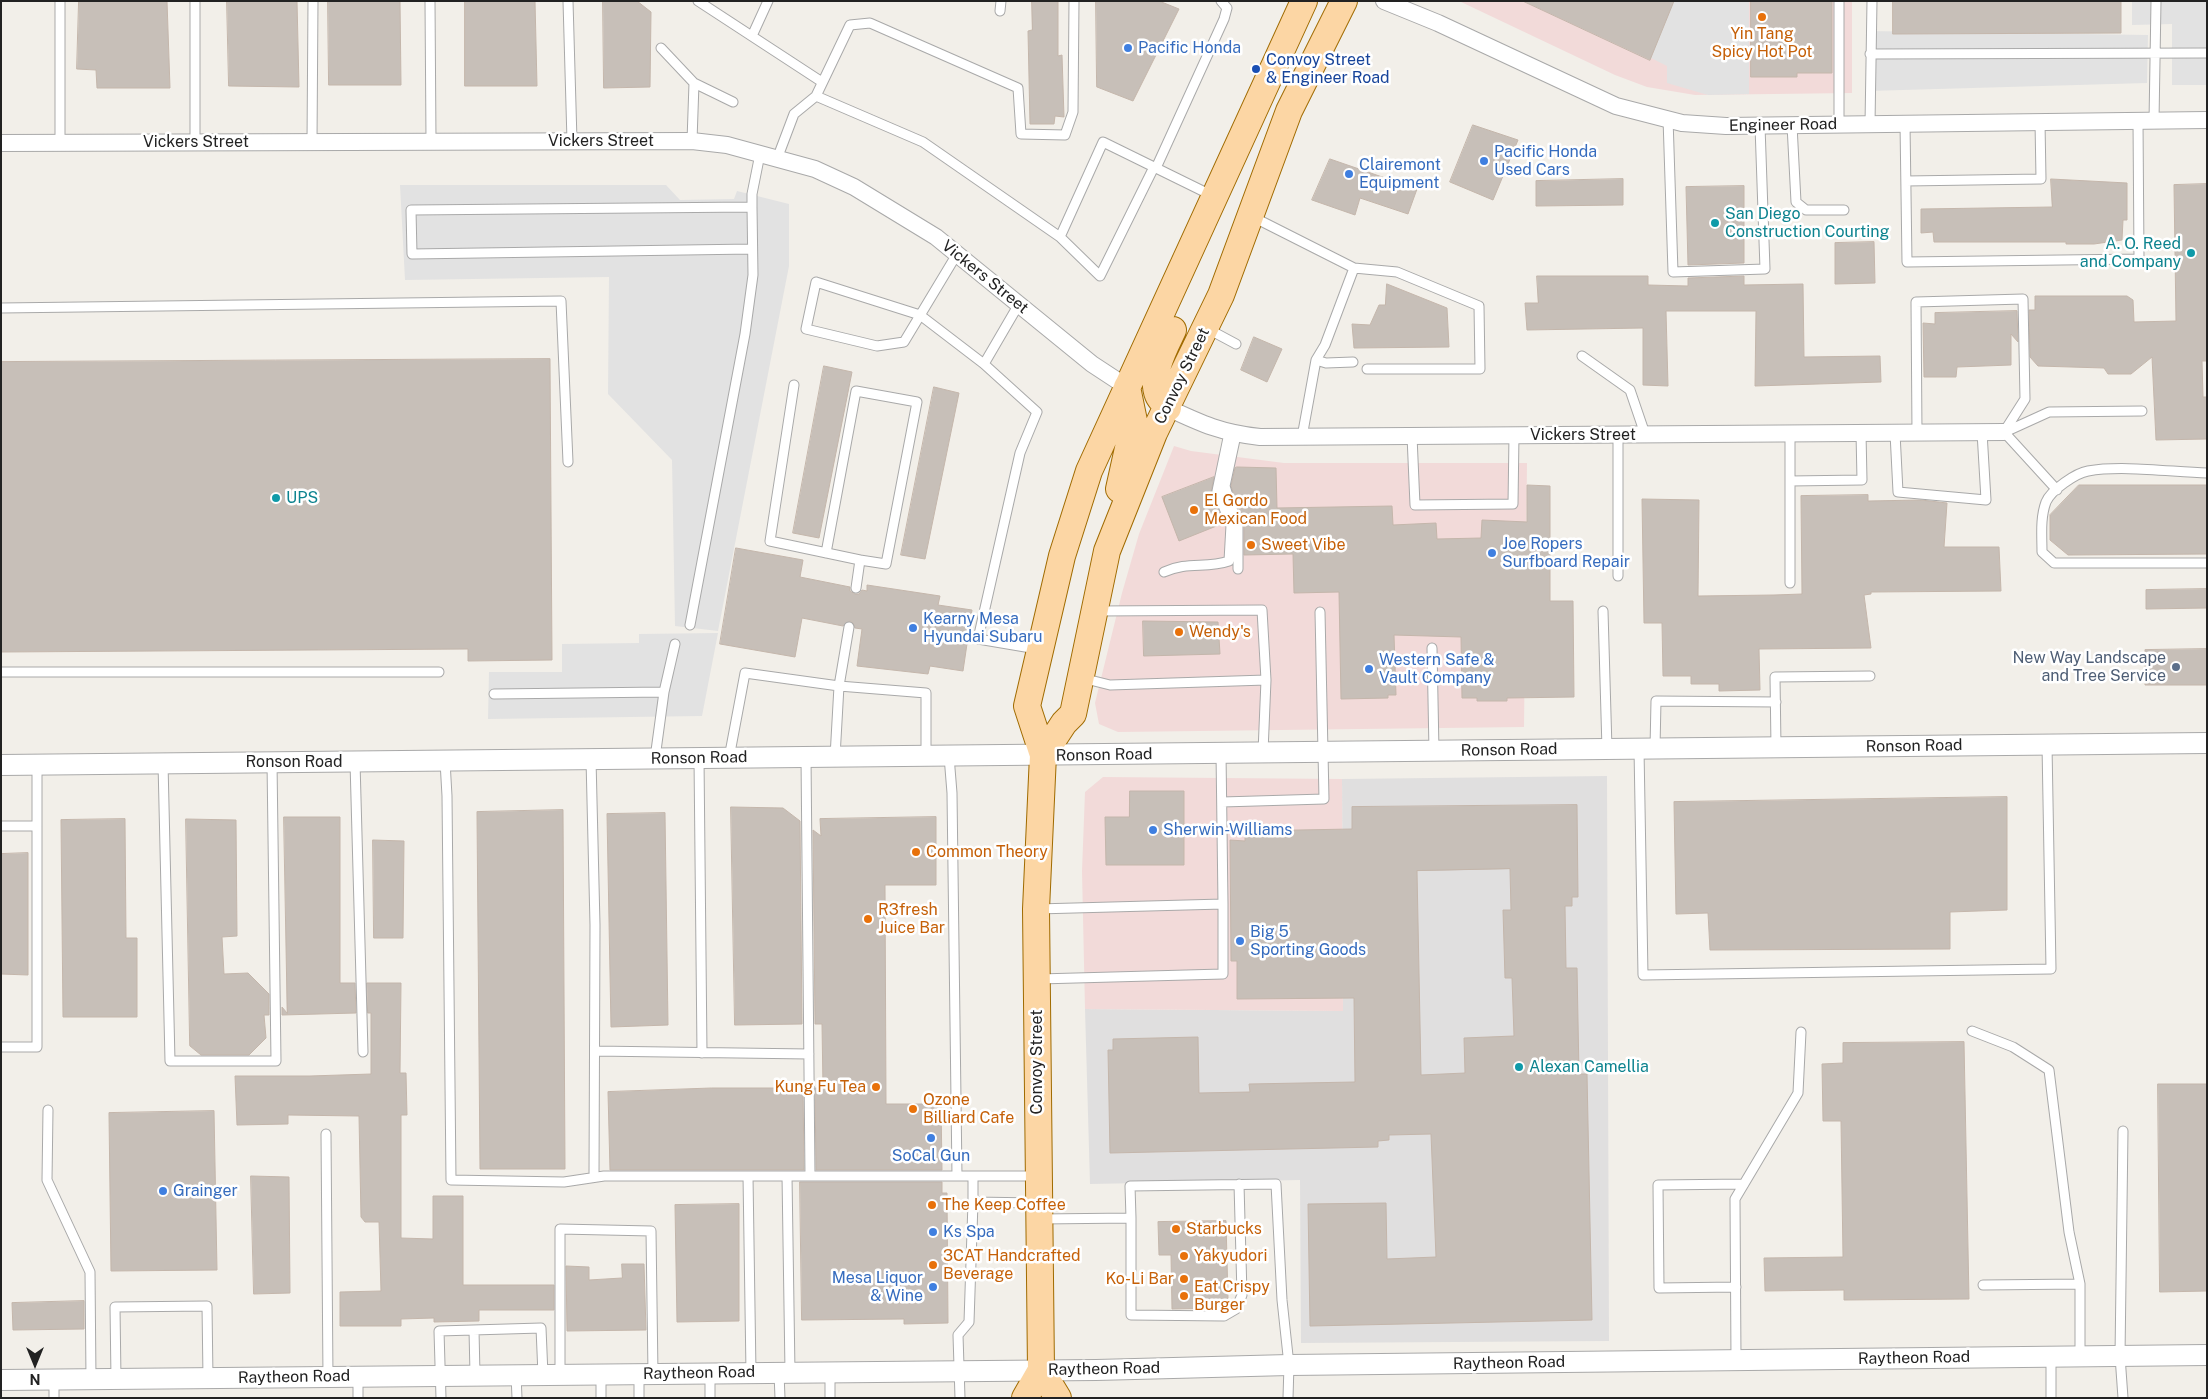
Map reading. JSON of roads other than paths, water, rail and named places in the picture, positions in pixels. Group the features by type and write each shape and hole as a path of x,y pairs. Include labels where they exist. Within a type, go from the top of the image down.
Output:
{"main road":[{"name":"Convoy Street","path":"1041,1370 1036,909 1043,755 1027,706 1073,518 1090,471 1304,1"},
{"name":"Convoy Street","path":"1043,755 1064,722 1073,714 1107,551 1154,433 1168,408 1221,295 1289,111 1344,1"},
{"path":"1168,408 1158,396 1156,375 1162,352 1202,268 1195,240"},
{"path":"1107,551 1127,444 1134,421 1127,387"},
{"path":"1025,1398 1041,1370 1058,1398"}],"street":[{"name":"Engineer Road","path":"1384,1 1438,23 1616,106 1682,122 1721,126 1760,126 2207,120"},
{"name":"Vickers Street","path":"1,142 692,141 727,145 815,169 854,187 936,237 1092,364 1127,387"},
{"name":"Vickers Street","path":"1168,408 1214,429 1233,434 1260,437 2004,432"},
{"name":"Ronson Road","path":"1,765 2207,743"},
{"name":"Raytheon Road","path":"1,1380 54,1389 91,1380 116,1379 958,1371 1288,1365 2207,1355"}],"lane":[{"path":"60,1 60,142"},
{"path":"195,1 195,142"},
{"path":"312,142 313,1"},
{"path":"430,1 431,141"},
{"path":"568,1 572,141"},
{"path":"698,1 822,82"},
{"path":"752,36 768,1"},
{"path":"777,159 794,114 816,96 850,25 870,23 1018,88 1021,134 1065,135 1073,112 1074,1"},
{"path":"816,96 924,142 1060,237 1100,276 1155,167 1224,19 1227,8 1221,1"},
{"path":"1838,1 1838,125"},
{"path":"1870,124 1872,1"},
{"path":"1905,124 1907,262 2139,259 2146,121 2156,53 2156,1"},
{"path":"661,48 694,83 733,102"},
{"path":"1870,54 2207,53"},
{"path":"692,141 694,83"},
{"path":"1668,118 1673,272 1765,269 1760,126"},
{"path":"1906,181 2041,179 2040,122"},
{"path":"1792,125 1796,202 1806,210 1844,210"},
{"path":"1060,237 1103,142 1215,197"},
{"path":"690,626 745,334 753,275 752,194 760,154"},
{"path":"752,207 411,210 412,254 752,249"},
{"path":"1251,216 1354,268 1397,272 1479,306 1480,369 1367,368"},
{"path":"956,254 920,315 904,342 877,346 806,329 816,282 920,315 984,364 1037,412 1020,453 978,639 1040,649"},
{"path":"1302,437 1316,360 1325,345 1354,268"},
{"path":"1917,433 1916,302 2023,299 2026,398 2004,432"},
{"path":"1,308 561,301 568,462"},
{"path":"984,364 1019,304"},
{"path":"1205,328 1236,344"},
{"path":"1582,356 1630,390 1645,434"},
{"path":"1316,360 1326,363 1353,362"},
{"path":"794,385 770,541 826,553 860,560 886,564 917,402 856,391 826,553"},
{"path":"2004,432 2049,412 2142,411"},
{"path":"1895,433 1898,492 1986,500 1982,432"},
{"path":"2004,432 2057,490"},
{"path":"1790,433 1790,583"},
{"path":"1790,481 1862,480 1861,433"},
{"path":"1233,434 1225,486 1238,527 1238,569"},
{"path":"1164,572 1178,566 1220,564 1229,561 1231,525 1217,490 1233,434"},
{"path":"1412,436 1415,505 1494,505 1514,504 1514,435"},
{"path":"1618,435 1618,576"},
{"path":"2207,473 2106,469 2086,472 2065,482 2046,501 2041,526 2042,552 2054,564 2207,563"},
{"path":"856,588 860,560"},
{"path":"1094,611 1262,610 1266,680 1263,753"},
{"path":"1604,611 1607,749"},
{"path":"1222,802 1324,799 1320,612"},
{"path":"835,757 839,686 849,627"},
{"path":"655,759 664,692 675,644"},
{"path":"1432,648 1434,751"},
{"path":"1,672 439,672"},
{"path":"729,758 745,674 839,686 926,693 926,756"},
{"path":"1776,747 1775,677 1870,676"},
{"path":"1080,678 1110,685 1266,680"},
{"path":"494,694 664,692"},
{"path":"1776,702 1656,701 1647,749 1643,975 2051,969 2047,745"},
{"path":"1036,980 1223,974 1221,753"},
{"path":"949,756 952,793 957,1176"},
{"path":"806,757 810,1176"},
{"path":"698,758 702,1053"},
{"path":"592,759 595,1051 594,1177"},
{"path":"444,761 447,796 451,1180 564,1182 594,1177 1038,1176"},
{"path":"163,764 170,1060 276,1060 272,762"},
{"path":"355,762 363,1052"},
{"path":"1,1047 37,1047 37,764"},
{"path":"1,826 37,826"},
{"path":"1036,909 1223,904"},
{"path":"1972,1031 2013,1047 2049,1070 2069,1232 2080,1284 2080,1357"},
{"path":"1736,1360 1735,1198 1798,1093 1801,1032"},
{"path":"595,1051 809,1054"},
{"path":"48,1110 47,1180 90,1272 91,1380"},
{"path":"2123,1131 2120,1356 2123,1398"},
{"path":"326,1134 328,1377"},
{"path":"748,1176 751,1373"},
{"path":"780,1398 784,1372 787,1176"},
{"path":"960,1398 958,1335 969,1322 973,1176"},
{"path":"1239,1184 1242,1295 1236,1309 1224,1316 1209,1317 1131,1315 1130,1186 1239,1184 1276,1184 1282,1300 1288,1365 1288,1398"},
{"path":"1736,1287 1659,1288 1658,1185 1744,1184"},
{"path":"973,1202 1038,1211 1131,1218"},
{"path":"552,1374 560,1229 651,1231 646,1374 639,1398"},
{"path":"1983,1285 2080,1284"},
{"path":"116,1379 115,1307 198,1306 208,1306 208,1378"},
{"path":"441,1398 439,1331 542,1328 552,1374"},
{"path":"474,1330 475,1375"},
{"path":"2051,1357 2051,1398"},
{"path":"830,1372 830,1398"},
{"path":"710,1373 710,1398"},
{"path":"601,1374 601,1398"},
{"path":"516,1375 517,1398"},
{"path":"358,1376 358,1398"}],"place":[{"name":"Yin Tang Spicy Hot Pot","path":"1762,17"},
{"name":"Pacific Honda","path":"1128,48"},
{"name":"Convoy Street & Engineer Road","path":"1256,69"},
{"name":"Pacific Honda Used Cars","path":"1484,161"},
{"name":"Clairemont Equipment","path":"1349,174"},
{"name":"San Diego Construction Courting","path":"1715,223"},
{"name":"A. O. Reed and Company","path":"2191,253"},
{"name":"UPS","path":"276,498"},
{"name":"El Gordo Mexican Food","path":"1194,510"},
{"name":"Sweet Vibe","path":"1251,545"},
{"name":"Joe Ropers Surfboard Repair","path":"1492,553"},
{"name":"Kearny Mesa Hyundai Subaru","path":"913,628"},
{"name":"Wendy's","path":"1179,632"},
{"name":"New Way Landscape and Tree Service","path":"2176,667"},
{"name":"Western Safe & Vault Company","path":"1369,669"},
{"name":"Sherwin-Williams","path":"1153,830"},
{"name":"Common Theory","path":"916,852"},
{"name":"R3fresh Juice Bar","path":"868,919"},
{"name":"Big 5 Sporting Goods","path":"1240,941"},
{"name":"Alexan Camellia","path":"1519,1067"},
{"name":"Kung Fu Tea","path":"876,1087"},
{"name":"Ozone Billiard Cafe","path":"913,1109"},
{"name":"SoCal Gun","path":"931,1138"},
{"name":"Grainger","path":"163,1191"},
{"name":"The Keep Coffee","path":"932,1205"},
{"name":"Starbucks","path":"1176,1229"},
{"name":"Ks Spa","path":"933,1232"},
{"name":"Yakyudori","path":"1184,1256"},
{"name":"3CAT Handcrafted Beverage","path":"933,1265"},
{"name":"Ko-Li Bar","path":"1184,1279"},
{"name":"Mesa Liquor & Wine","path":"933,1287"},
{"name":"Eat Crispy Burger","path":"1184,1296"}]}
